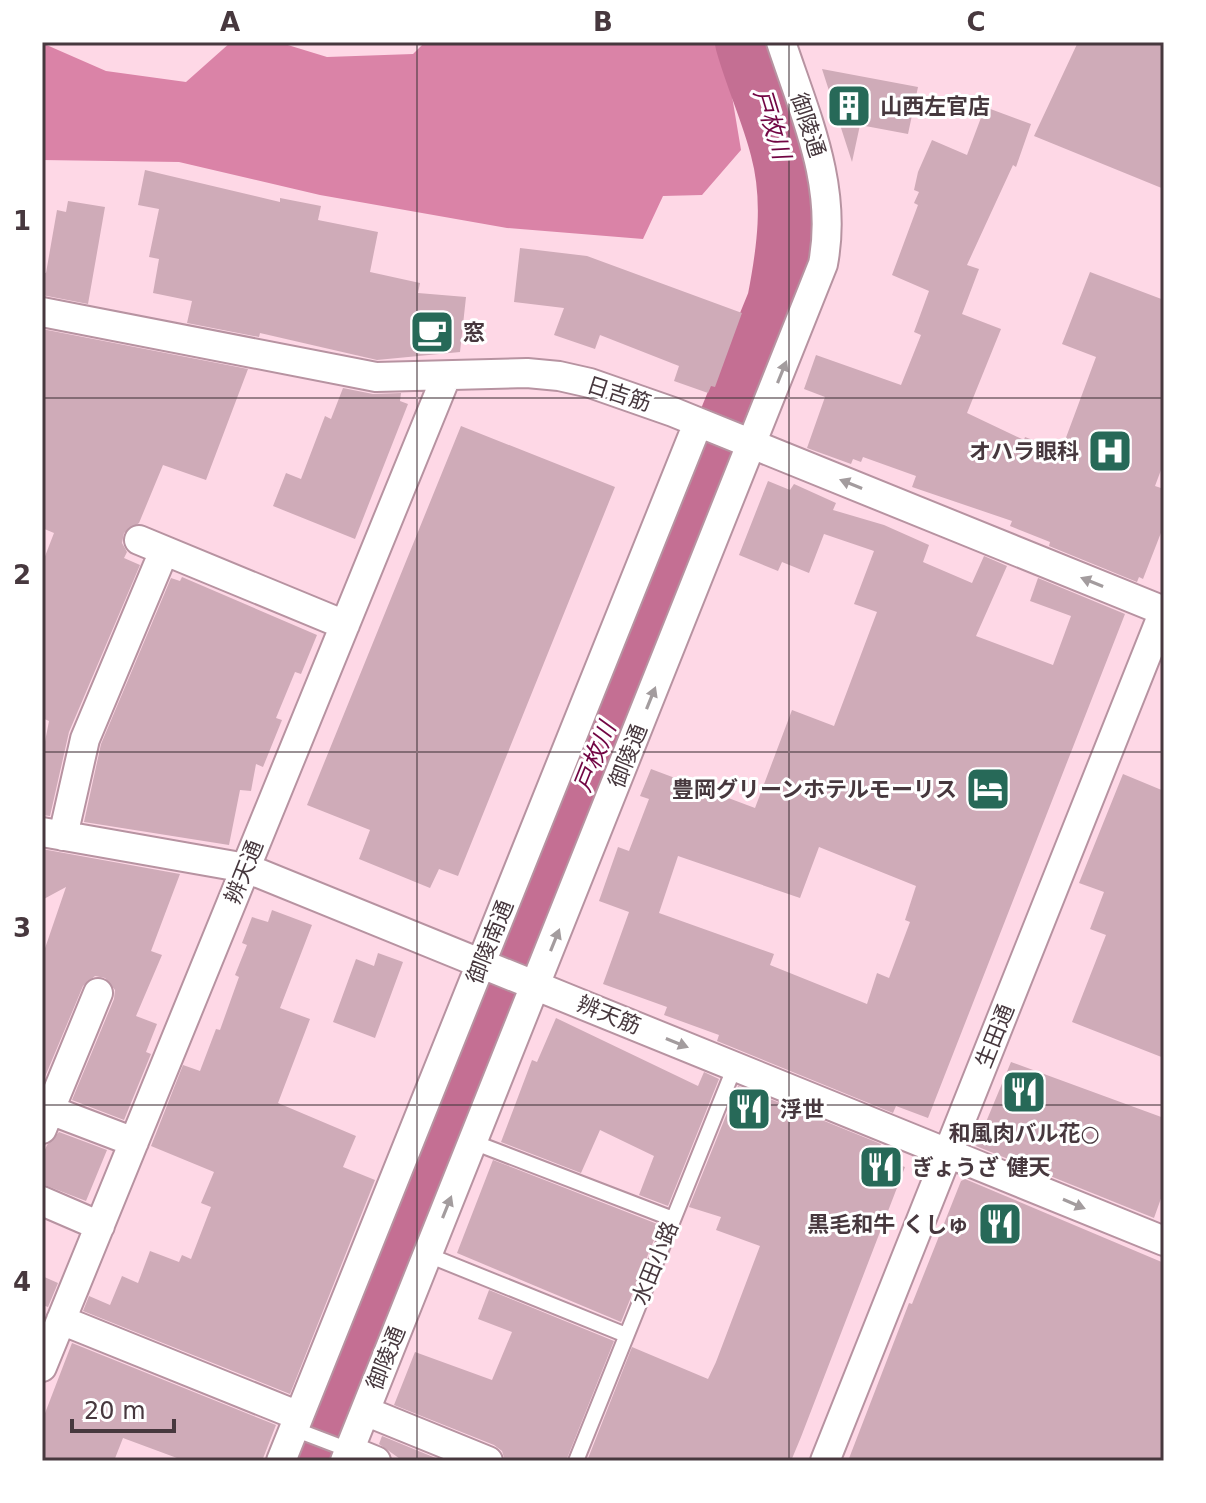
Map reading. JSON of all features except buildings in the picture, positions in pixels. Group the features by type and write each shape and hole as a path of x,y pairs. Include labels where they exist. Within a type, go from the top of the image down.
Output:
{"street":[{"name":"御陵通","path":"345,1452 365,1411 428,1255 532,984 749,443 816,286 829,227 821,168 781,42"},
{"name":"日吉筋","path":"42,312 376,377 527,373 559,376 620,393 703,424 1164,611"},
{"name":"辨天通","path":"42,1367 446,377"},
{"name":"御陵南通","path":"281,1461 298,1426 703,424"},
{"path":"52,834 152,545 345,625"},
{"name":"生田通","path":"825,1461 1164,611"},
{"name":"辨天筋","path":"52,834 246,868 1164,1241"},
{"path":"98,993 45,1115 134,1142"},
{"path":"42,1201 100,1226"},
{"path":"61,1320 298,1426"},
{"path":"365,1411 488,1461"},
{"path":"345,1452 376,1461"}],"lane":[{"name":"水田小路","path":"576,1461 735,1066"},
{"path":"473,1142 673,1219"},
{"path":"428,1255 626,1335"},
{"path":"298,1426 345,1452"}],"shaded area":[{"path":"231,42 278,42 327,57 413,54 425,42 723,42 741,150 702,195 663,196 643,239 507,228 320,195 179,162 42,160 42,43 106,71 186,82"}],"waterway":[{"name":"戸枚川","path":"312,1461 488,1013 778,302 787,245 788,187 777,135 746,42"}],"place":[{"name":"山西左官店","path":"849,106"},
{"name":"窓","path":"432,332"},
{"name":"オハラ眼科","path":"1110,451"},
{"name":"豊岡グリーンホテルモーリス","path":"988,789"},
{"name":"和風肉バル花○","path":"1024,1092"},
{"name":"浮世","path":"749,1109"},
{"name":"ぎょうざ 健天","path":"881,1167"},
{"name":"黒毛和牛 くしゅ","path":"1000,1224"}]}
